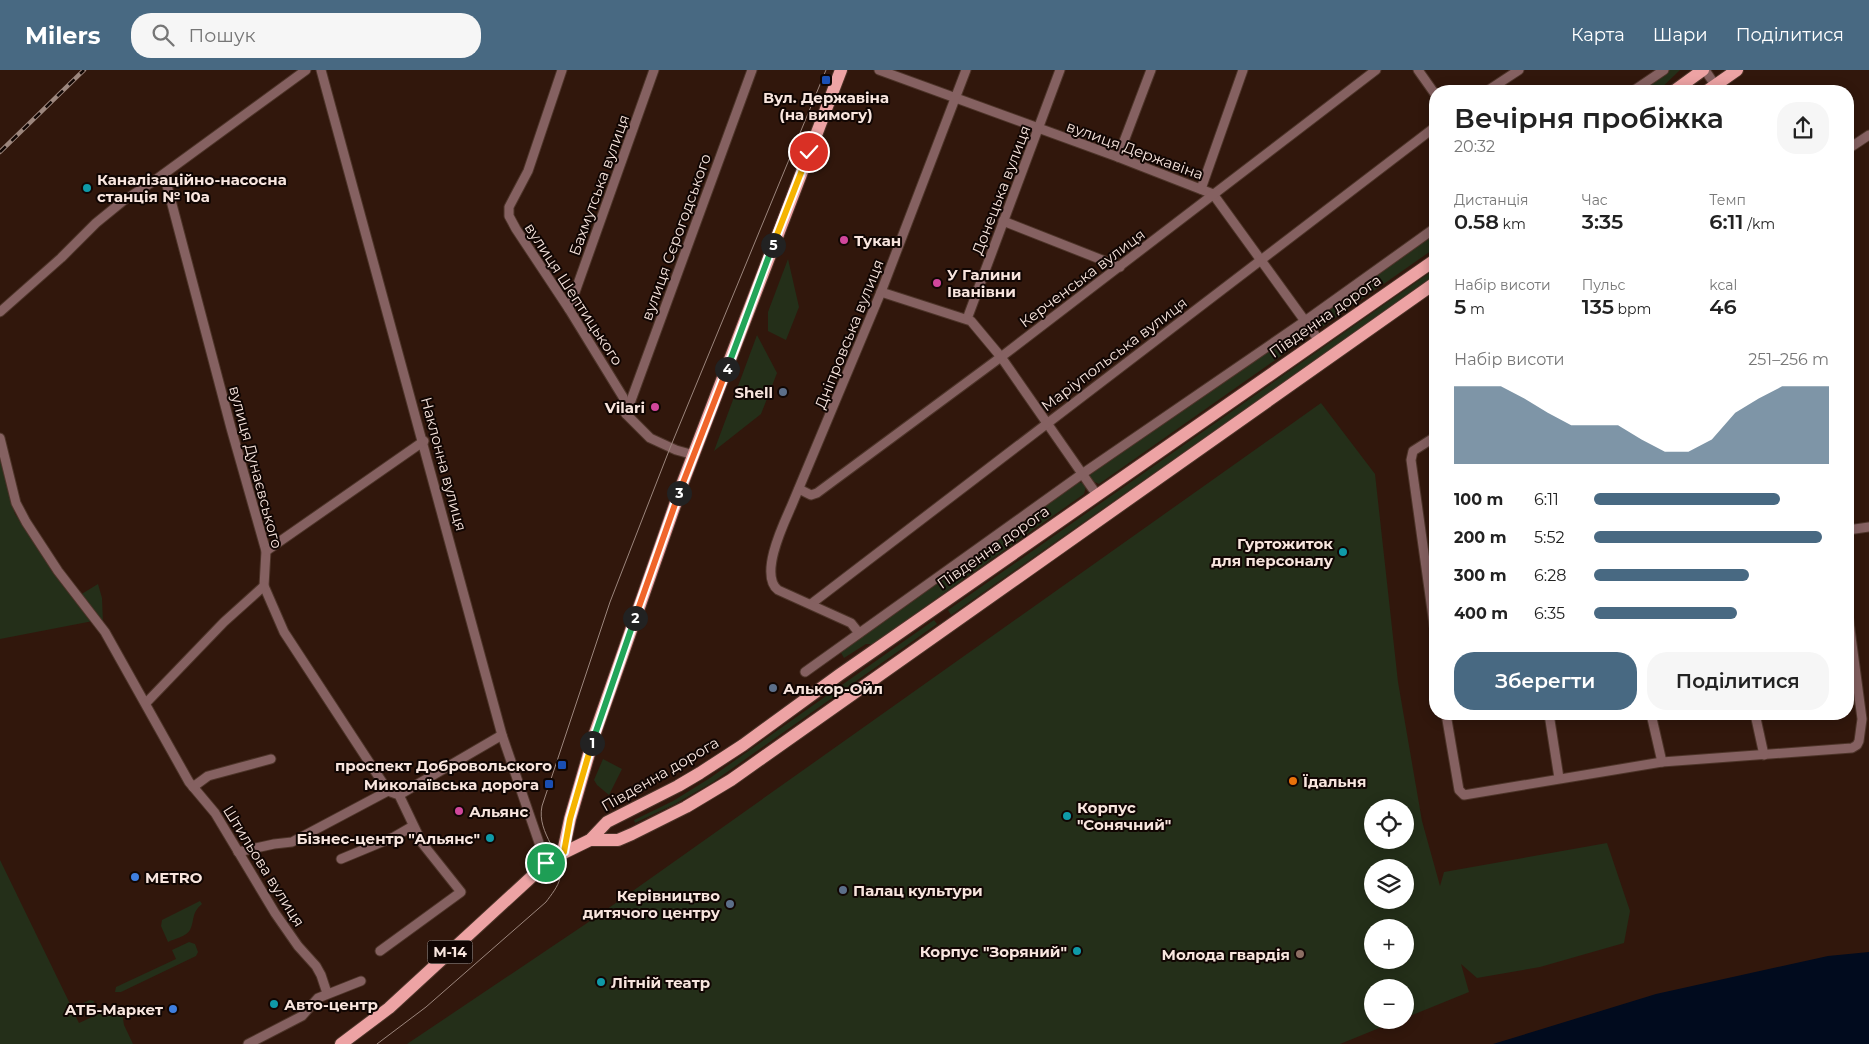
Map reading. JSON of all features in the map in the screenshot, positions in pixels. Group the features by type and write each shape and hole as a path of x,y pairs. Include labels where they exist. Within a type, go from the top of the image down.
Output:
{"main road":[{"path":"564,852 570,819 595,732 694,455 841,70"},
{"path":"1683,85 1704,70"},
{"path":"1719,85 1737,70"},
{"name":"Південна дорога","path":"590,840 607,822 678,786 736,750 1318,339 1429,264"},
{"path":"590,840 618,840 686,807 731,780 1429,287"},
{"path":"934,609 947,628"},
{"name":"М-14","path":"341,1044 390,1008 546,863 590,840"}],"street":[{"path":"0,312 122,201 164,174 306,70"},
{"name":"Наклонна вулиця","path":"321,70 424,441 502,735 546,863"},
{"name":"вулиця Шептицького","path":"562,70 528,171 509,212 516,229 569,309 623,397 626,414 650,438 676,450 694,455"},
{"name":"Бахмутська вулиця","path":"569,309 654,70"},
{"name":"вулиця Сєрогодського","path":"626,414 752,70"},
{"name":"вулиця Державіна","path":"880,70 1213,194 1262,259 1318,339"},
{"name":"Дніпровська вулиця","path":"811,604 778,590 771,580 776,546 790,507 799,490 881,292 966,70"},
{"name":"Донецька вулиця","path":"967,319 1060,70"},
{"path":"1118,158 1151,70"},
{"path":"1201,189 1243,70"},
{"name":"Керченська вулиця","path":"799,490 811,495 817,493 1001,357 1376,70"},
{"path":"1418,70 1429,86"},
{"path":"1496,85 1519,70"},
{"path":"1642,85 1664,70"},
{"path":"1704,70 1712,85"},
{"name":"Маріупольська вулиця","path":"811,604 1429,132"},
{"path":"1854,145 1869,135"},
{"name":"вулиця Дунаєвського","path":"164,174 231,428 266,551 264,586 284,632 388,791"},
{"path":"1003,222 1120,266"},
{"path":"805,672 1082,474 1429,232"},
{"path":"881,292 971,321 1001,357 1097,495"},
{"name":"Штильова вулиця","path":"0,438 16,503 26,522 58,571 105,632 193,787 215,813 275,913 298,946 316,966 327,993"},
{"path":"1429,440 1413,451 1411,455 1429,588"},
{"path":"266,551 424,441"},
{"path":"1854,529 1869,527"},
{"path":"146,703 224,622 264,586"},
{"path":"811,604 851,623 859,633"},
{"path":"1447,720 1461,793 1464,795 1662,762 1852,748 1857,745 1861,737 1862,719 1854,659"},
{"path":"1862,719 1869,711"},
{"path":"1550,720 1559,778"},
{"path":"1653,720 1662,762"},
{"path":"1756,720 1764,755"},
{"path":"398,795 502,735"},
{"path":"193,787 208,776 271,759"},
{"path":"238,852 292,842 388,791 398,795 422,843 461,892 380,951"},
{"path":"341,859 394,837 413,826"},
{"path":"248,1044 302,1016 318,998 361,981"}],"green space":[{"path":"1669,70 1680,70 1664,85 1647,85"},
{"path":"1429,237 1429,252 1321,328 1314,322 1314,319"},
{"path":"788,259 799,307 786,340 768,331 768,312"},
{"path":"1429,273 1429,280 951,615 948,610"},
{"path":"1302,326 1307,331 1308,337 1099,484 1090,480 1089,474"},
{"path":"757,335 777,373 761,414 714,451"},
{"path":"1321,403 1375,474 1398,682 1422,821 1440,886 1444,872 1607,843 1630,911 1624,943 1540,967 1477,978 1461,964 1469,992 1414,1014 1414,979 1364,979 1364,1029 1377,1029 1340,1044 407,1044 596,917"},
{"path":"0,459 15,514 93,621 0,639"},
{"path":"1077,482 1083,483 1086,487 1084,494 872,644 866,644 844,658 840,651"},
{"path":"98,584 102,598 103,624 80,595"},
{"path":"934,620 937,624 713,782 675,804 635,823 634,820 673,801 710,778"},
{"path":"603,759 622,769 609,795 594,780"},
{"path":"0,860 72,1008 90,1000 94,1001 93,1006 75,1015 79,1023 118,1005 121,1006 124,1025 133,1044 0,1044"},
{"path":"200,901 202,904 195,914 190,930 183,936 168,942 161,926 162,920"},
{"path":"189,942 195,944 198,952 196,956 121,992 115,992 116,987 176,959 172,950"}],"water":[{"path":"1869,952 1869,1044 1493,1044 1656,994 1828,956"}],"tram line":[{"path":"377,1044 426,1007 546,902 558,885 560,869 555,852 543,826 542,806 610,602 670,448 826,70"}],"railway":[{"path":"0,152 84,70"}],"place":[{"name":"Вул. Державіна (на вимогу)","path":"826,80"},
{"name":"Каналізаційно-насосна станція № 10а","path":"87,188"},
{"name":"Тукан","path":"844,240"},
{"name":"У Галини Іванівни","path":"937,283"},
{"name":"Shell","path":"783,392"},
{"name":"Vilari","path":"655,407"},
{"name":"Гуртожиток для персоналу","path":"1343,552"},
{"name":"Алькор-Ойл","path":"773,688"},
{"name":"проспект Добровольского","path":"562,765"},
{"name":"Їдальня","path":"1293,781"},
{"name":"Миколаївська дорога","path":"549,784"},
{"name":"Альянс","path":"459,811"},
{"name":"Корпус \"Сонячний\"","path":"1067,816"},
{"name":"Бізнес-центр \"Альянс\"","path":"490,838"},
{"name":"METRO","path":"135,877"},
{"name":"Палац культури","path":"843,890"},
{"name":"Керівництво дитячого центру","path":"730,904"},
{"name":"Корпус \"Зоряний\"","path":"1077,951"},
{"name":"Молода гвардія","path":"1300,954"},
{"name":"Літній театр","path":"601,982"},
{"name":"Авто-центр","path":"274,1004"},
{"name":"АТБ-Маркет","path":"173,1009"}],"route":[{"path":"546,863 564,852 570,819 595,732 683,482 809,152"}]}
